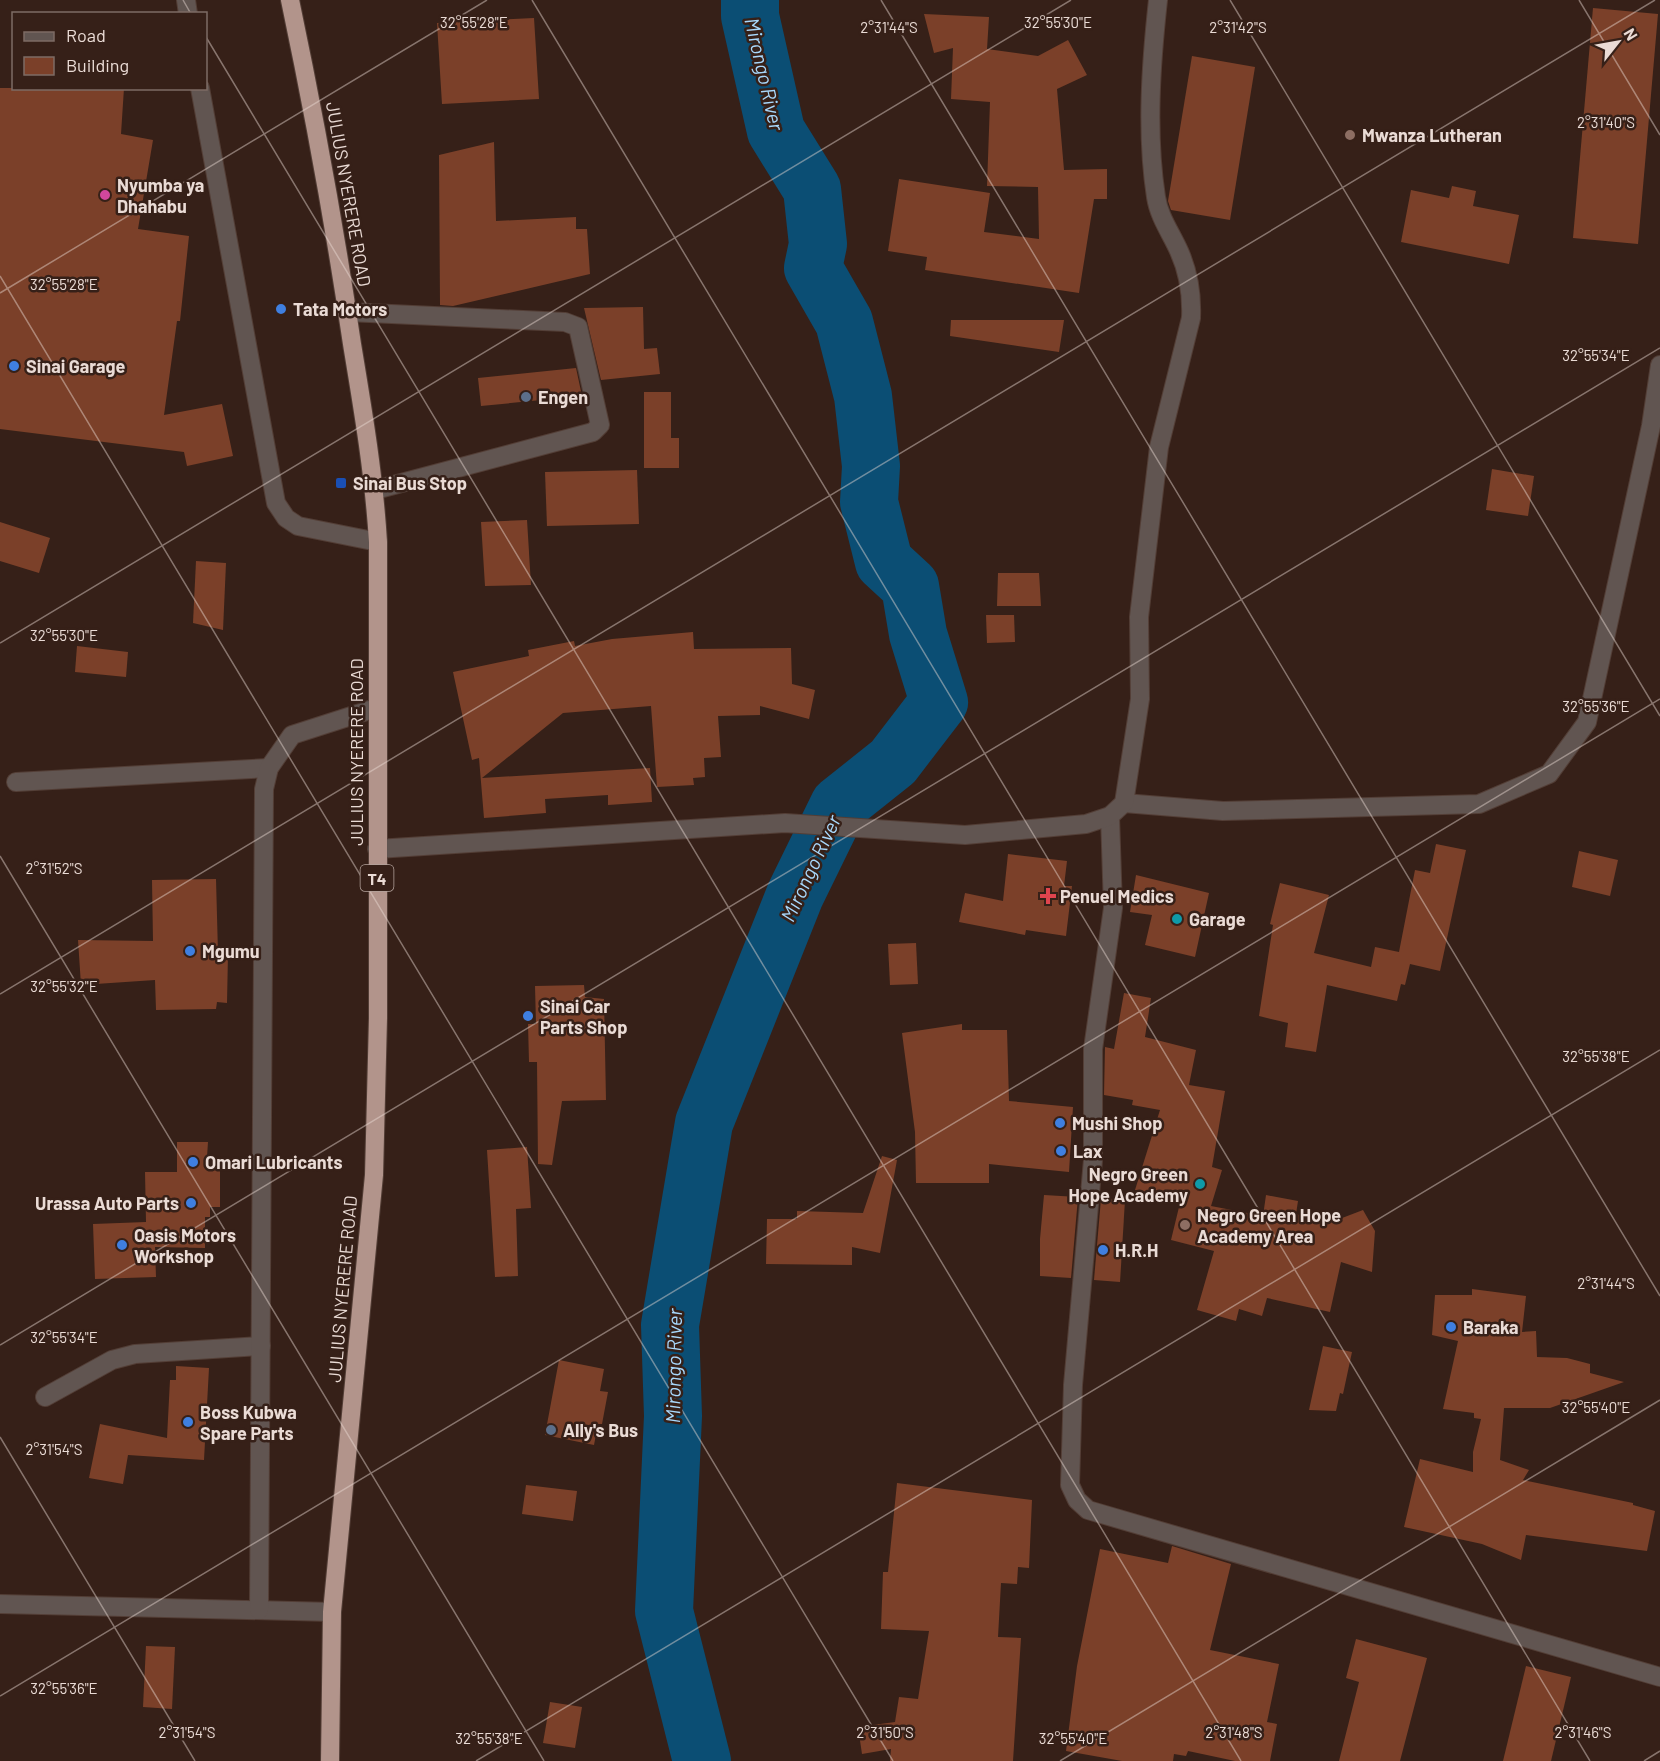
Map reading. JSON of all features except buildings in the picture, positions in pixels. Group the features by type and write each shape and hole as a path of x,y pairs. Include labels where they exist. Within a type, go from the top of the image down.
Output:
{"highway":[{"name":"JULIUS NYERERE ROAD","path":"290,0 318,131 348,312 375,490 378,542 376,708 378,1018 374,1175 332,1612 330,1761"}],"street":[{"path":"377,849 785,823 965,835 1086,824 1110,816 1124,803 1140,699 1139,616 1159,447 1191,318 1192,299 1186,269 1164,223 1156,198 1151,121 1158,0"},
{"path":"200,90 242,308 257,411 276,503 286,518 298,526 378,542"},
{"path":"348,312 565,322 578,327 600,425 593,432 375,490"},
{"path":"1124,803 1223,811 1479,804 1549,774 1587,722 1651,426 1660,365"},
{"path":"259,1610 264,789 269,768 292,735 376,708"},
{"path":"16,782 269,768"},
{"path":"1110,816 1113,908 1093,1049 1093,1160 1073,1385 1070,1485 1077,1500 1088,1510 1660,1677"},
{"path":"45,1397 112,1360 135,1354 261,1346"},
{"path":"0,1604 332,1612"}],"waterway":[{"name":"Mirongo River","path":"702,1761 664,1611 673,1416 670,1325 704,1123 795,895 839,805 893,762 939,702 918,634 910,586 884,562 869,502 871,466 863,396 844,322 813,268 818,244 812,189 776,131 750,16 750,0"}],"place":[{"name":"Mwanza Lutheran","path":"1350,135"},
{"name":"Nyumba ya Dhahabu","path":"105,195"},
{"name":"Tata Motors","path":"281,309"},
{"name":"Sinai Garage","path":"14,366"},
{"name":"Engen","path":"526,397"},
{"name":"Sinai Bus Stop","path":"341,483"},
{"name":"Penuel Medics","path":"1048,896"},
{"name":"Garage","path":"1177,919"},
{"name":"Mgumu","path":"190,951"},
{"name":"Sinai Car Parts Shop","path":"528,1016"},
{"name":"Mushi Shop","path":"1060,1123"},
{"name":"Lax","path":"1061,1151"},
{"name":"Omari Lubricants","path":"193,1162"},
{"name":"Negro Green Hope Academy","path":"1200,1184"},
{"name":"Urassa Auto Parts","path":"191,1203"},
{"name":"Negro Green Hope Academy Area","path":"1185,1225"},
{"name":"Oasis Motors Workshop","path":"122,1245"},
{"name":"H.R.H","path":"1103,1250"},
{"name":"Baraka","path":"1451,1327"},
{"name":"Boss Kubwa Spare Parts","path":"188,1422"},
{"name":"Ally's Bus","path":"551,1430"}]}
